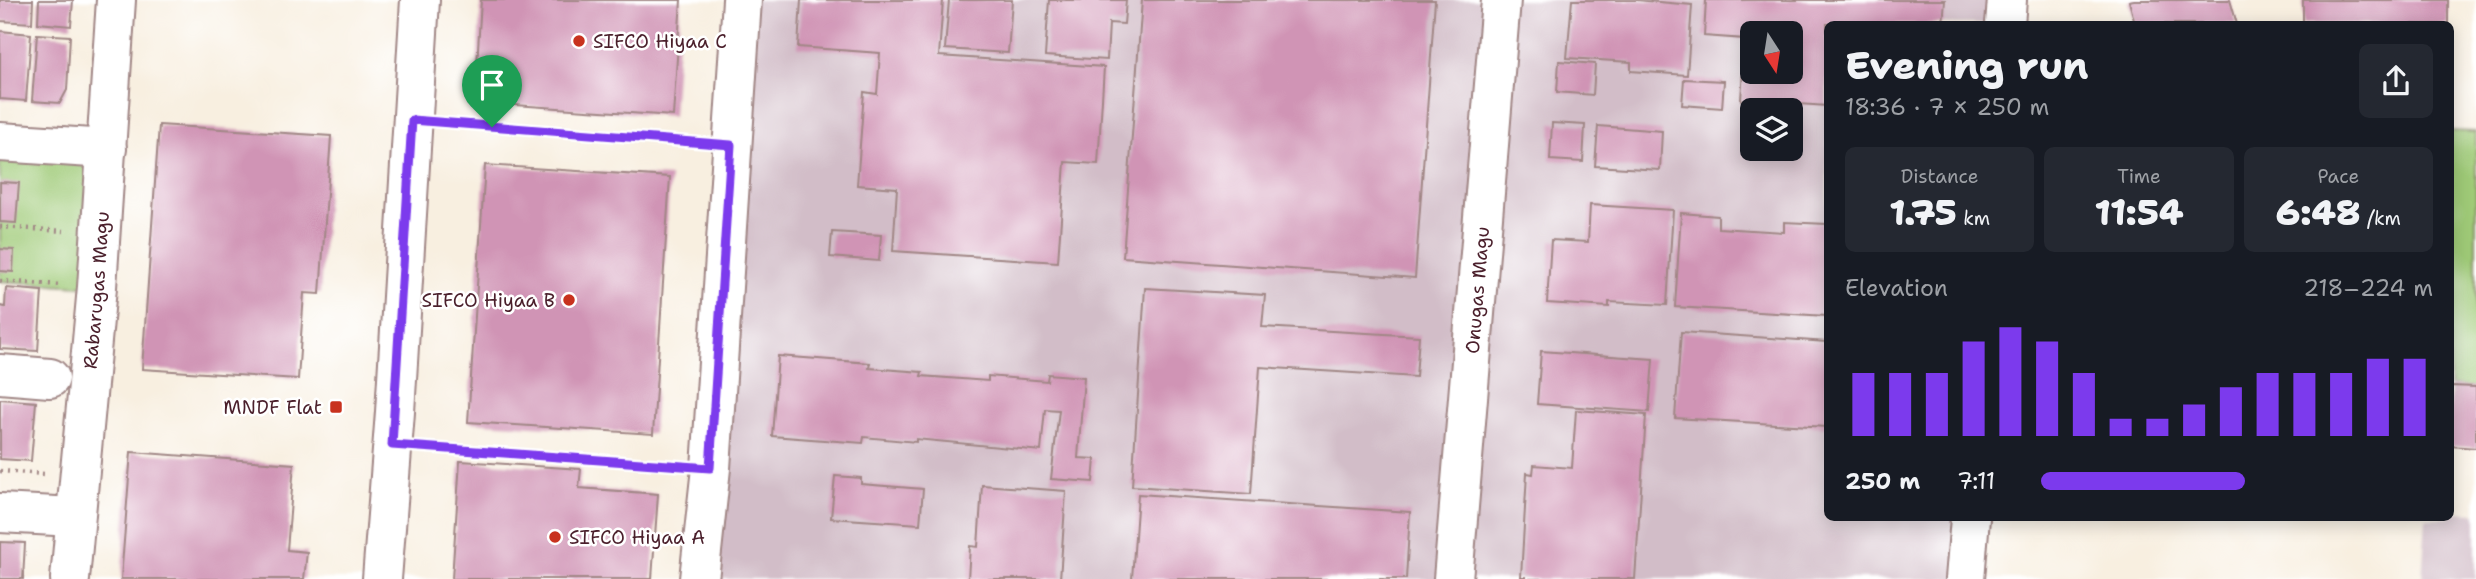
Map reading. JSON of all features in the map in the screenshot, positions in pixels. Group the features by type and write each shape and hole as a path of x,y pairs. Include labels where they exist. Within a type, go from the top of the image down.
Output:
{"street":[{"name":"Rabarugas Magu","path":"70,579 97,287 116,0"},
{"path":"382,579 420,0"},
{"path":"699,579 710,468 742,0"},
{"name":"Onugas Magu","path":"1453,579 1500,0"},
{"path":"2005,21 2007,0"},
{"path":"0,142 107,149"},
{"path":"0,374 51,378"},
{"path":"0,513 74,517"},
{"path":"1965,579 1970,521"}],"path":[{"path":"412,120 731,145"},
{"path":"0,227 65,231"},
{"path":"0,281 97,287"},
{"path":"392,445 710,468"}],"shaded area":[{"path":"742,0 2006,0 2005,21 1824,21 1824,521 1968,521 1964,579 699,579"},
{"path":"2454,512 2476,513 2476,579 2422,579 2426,521 2454,521"}],"green space":[{"path":"2454,131 2476,132 2476,387 2454,386"},
{"path":"0,142 107,149 97,287 0,281"}],"building":[{"path":"0,0 33,0 32,23 0,21"},
{"path":"39,0 73,0 71,26 38,23"},
{"name":"SIFCO Hiyaa C","path":"481,0 681,0 673,116 486,103 487,83 476,82"},
{"path":"801,0 943,0 939,56 1104,67 1098,164 1065,162 1058,262 893,251 897,188 857,185 864,92 877,94 880,53 798,47"},
{"path":"949,0 1012,0 1008,53 945,49"},
{"path":"1049,0 1126,0 1124,24 1109,23 1107,60 1045,56"},
{"path":"1142,0 1435,0 1415,278 1123,257"},
{"path":"1572,0 1636,0 1692,5 1687,75 1631,71 1631,62 1567,58"},
{"path":"1706,0 1945,0 1943,21 1824,21 1824,106 1803,104 1803,98 1741,98 1742,84 1803,84 1803,21 1740,21 1740,39 1704,36"},
{"path":"2230,0 2236,21 2134,21 2129,1"},
{"path":"2303,0 2448,0 2448,21 2303,21"},
{"path":"0,31 31,34 26,101 0,99"},
{"path":"37,34 70,36 67,90 60,103 32,101"},
{"path":"1559,61 1595,64 1593,95 1557,92"},
{"path":"1684,79 1724,81 1722,108 1682,105"},
{"path":"1552,123 1585,125 1583,162 1550,160"},
{"path":"159,125 331,136 320,294 304,293 298,379 142,369"},
{"path":"1598,126 1662,131 1660,170 1595,166"},
{"name":"SIFCO Hiyaa B","path":"485,165 670,177 653,434 468,422"},
{"path":"0,182 19,183 16,223 0,222"},
{"path":"1590,205 1673,210 1667,305 1609,302 1609,307 1547,303 1551,240 1588,242"},
{"path":"1681,213 1718,216 1718,228 1784,232 1784,222 1824,224 1824,316 1675,307"},
{"path":"832,232 881,235 879,261 830,257"},
{"path":"0,249 14,250 13,272 0,271"},
{"path":"6,288 42,291 38,351 0,349 0,306 5,307"},
{"path":"1145,288 1265,295 1262,327 1419,336 1416,377 1260,367 1251,494 1132,486"},
{"path":"1681,332 1824,342 1824,427 1675,418"},
{"path":"1541,351 1653,359 1649,412 1537,404"},
{"path":"778,356 870,363 869,368 922,372 921,376 988,381 988,376 1047,381 1048,374 1084,377 1078,458 1095,459 1093,482 1051,479 1059,410 1045,409 1041,451 916,439 916,442 864,437 863,443 772,436"},
{"path":"2454,386 2476,387 2476,448 2454,446"},
{"path":"0,399 36,402 31,461 0,459"},
{"path":"1576,410 1646,415 1635,579 1521,577 1527,473 1533,474 1534,465 1572,468"},
{"path":"131,452 294,464 287,550 307,552 304,579 121,579"},
{"name":"SIFCO Hiyaa A","path":"460,461 581,469 579,488 658,494 652,579 452,579"},
{"path":"835,476 861,478 861,484 923,489 920,524 831,518"},
{"path":"982,485 1066,491 1060,579 968,579 970,546 978,547"},
{"path":"1138,494 1410,512 1406,579 1132,579"},
{"path":"0,542 25,543 23,579 0,579"}],"place":[{"name":"SIFCO Hiyaa C","path":"579,41"},
{"name":"SIFCO Hiyaa B","path":"569,300"},
{"name":"MNDF Flat","path":"336,407"},
{"name":"SIFCO Hiyaa A","path":"555,537"}],"route":[{"path":"412,120 492,127 731,145 710,468 392,445 412,120"}]}
